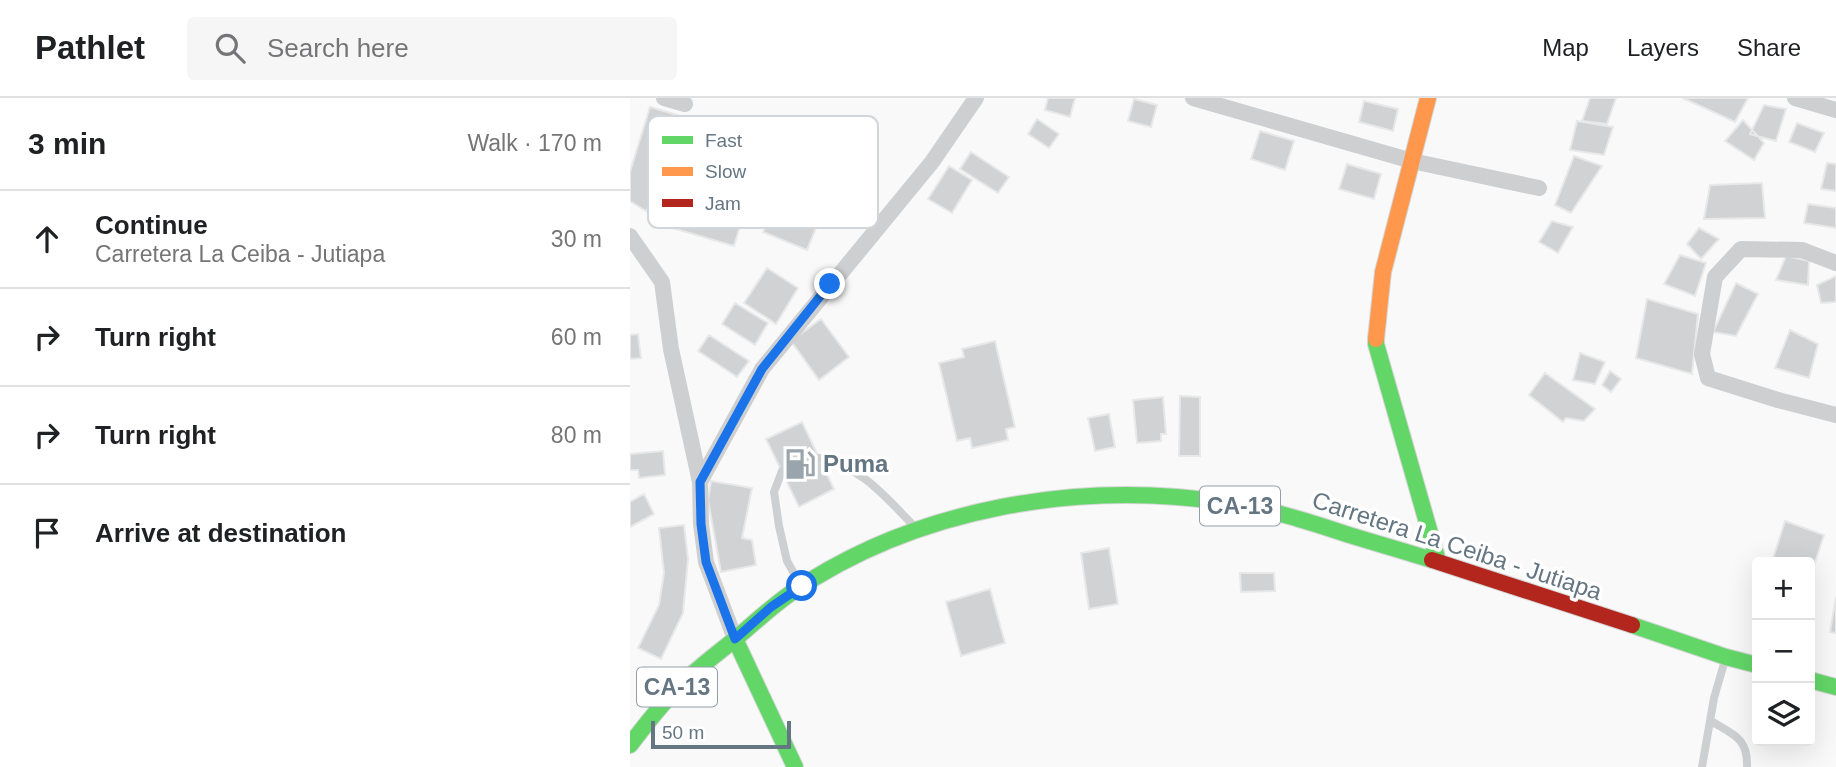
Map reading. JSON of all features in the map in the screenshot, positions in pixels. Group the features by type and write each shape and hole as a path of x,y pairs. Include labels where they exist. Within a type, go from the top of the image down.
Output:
{"main road":[{"path":"1428,98 1383,272 1376,344 1438,561"},
{"name":"Carretera La Ceiba - Jutiapa","path":"630,745 680,684 771,607 802,586 870,550 960,516 1047,501 1126,494 1177,497 1266,510 1438,561 1752,665"},
{"path":"735,639 795,767"},
{"path":"1815,682 1836,688"}],"street":[{"path":"664,98 685,104"},
{"path":"878,227 932,162 976,98"},
{"path":"1193,98 1412,161 1539,188"},
{"path":"1795,98 1836,110"},
{"path":"700,482 762,369 877,228"},
{"path":"630,236 662,282 671,349 700,482 701,524 706,562 735,639"},
{"path":"1836,263 1802,250 1741,248 1715,277 1702,354 1708,378 1836,415"}],"lane":[{"path":"819,458 837,462 863,476 919,530"},
{"path":"782,471 774,492 779,526 788,561 802,586"},
{"path":"1702,767 1714,698 1726,657"},
{"path":"1711,721 1742,740 1748,753 1747,767"}],"building":[{"path":"1048,98 1075,98 1070,117 1045,110"},
{"path":"1590,98 1616,98 1607,124 1582,121"},
{"path":"1683,98 1748,98 1735,122"},
{"path":"1134,99 1157,105 1151,127 1128,121"},
{"path":"1364,101 1398,109 1393,131 1359,122"},
{"path":"1764,105 1786,109 1776,141 1750,134"},
{"path":"650,107 681,116 648,116 646,211 630,201 630,172"},
{"path":"1037,119 1059,134 1049,148 1028,134"},
{"path":"1743,120 1764,143 1754,160 1725,141"},
{"path":"1577,121 1613,127 1604,155 1570,150"},
{"path":"1797,123 1824,133 1815,152 1789,142"},
{"path":"1260,131 1294,141 1285,170 1251,159"},
{"path":"971,152 1009,177 998,193 960,169"},
{"path":"1574,156 1602,166 1571,213 1555,205"},
{"path":"1827,163 1836,164 1836,191 1821,189"},
{"path":"1347,164 1381,174 1374,199 1339,189"},
{"path":"949,166 972,180 952,213 928,199"},
{"path":"1762,183 1765,218 1704,219 1710,185"},
{"path":"1808,204 1836,208 1836,228 1804,223"},
{"path":"1552,221 1573,227 1558,253 1539,242"},
{"path":"672,228 739,228 734,246"},
{"path":"765,228 816,228 807,250 763,232"},
{"path":"1699,228 1719,239 1701,259 1687,244"},
{"path":"1680,255 1706,263 1695,296 1664,284"},
{"path":"1786,256 1809,261 1808,285 1776,280"},
{"path":"767,268 798,288 776,324 744,303"},
{"path":"1836,276 1836,302 1821,303 1817,285"},
{"path":"1736,283 1758,294 1736,336 1713,332"},
{"path":"1647,299 1698,314 1692,374 1636,358"},
{"path":"735,303 768,323 755,345 722,324"},
{"path":"821,319 849,357 819,380 791,341"},
{"path":"1790,330 1818,344 1809,378 1775,368"},
{"path":"638,334 641,358 630,359 630,335"},
{"path":"709,335 749,361 737,377 698,351"},
{"path":"995,341 1015,427 1006,429 1008,440 972,448 970,438 957,441 939,363 964,357 962,349"},
{"path":"1580,353 1605,362 1595,384 1573,380"},
{"path":"1610,371 1621,379 1611,392 1602,385"},
{"path":"1545,373 1595,409 1584,421 1566,418 1563,422 1529,395"},
{"path":"1180,396 1200,397 1200,456 1179,456"},
{"path":"1163,397 1166,434 1161,434 1161,441 1137,443 1133,400"},
{"path":"1109,414 1115,447 1095,451 1088,418"},
{"name":"Puma","path":"802,422 834,489 799,507 766,439"},
{"path":"663,451 665,475 639,478 638,470 630,470 630,454"},
{"path":"711,481 752,488 742,538 752,540 756,565 721,572 708,500"},
{"path":"644,494 654,514 630,527 630,502"},
{"path":"1785,521 1824,535 1815,563 1815,557 1774,557"},
{"path":"684,525 688,559 683,613 661,659 638,648 659,605 664,573 659,528"},
{"path":"1109,548 1118,604 1089,609 1081,553"},
{"path":"1240,573 1274,573 1275,591 1241,592"},
{"path":"990,589 1005,643 961,656 946,602"},
{"path":"1836,597 1836,633 1830,632"}],"traffic: fast":[{"path":"1376,339 1438,561"},
{"path":"630,745 662,704 688,678 791,593 840,563 892,539 1001,507 1115,495 1228,503 1288,516 1432,560"},
{"path":"1632,625 1752,664"},
{"path":"735,639 795,767"},
{"path":"1815,681 1836,687"}],"traffic: slow":[{"path":"1376,339 1383,272 1428,98"}],"traffic: jam":[{"path":"1432,560 1632,625"}],"place":[{"name":"Puma","path":"800,464"}],"route":[{"path":"802,586 771,607 735,639 706,562 701,524 700,482 762,369 830,284"}]}
